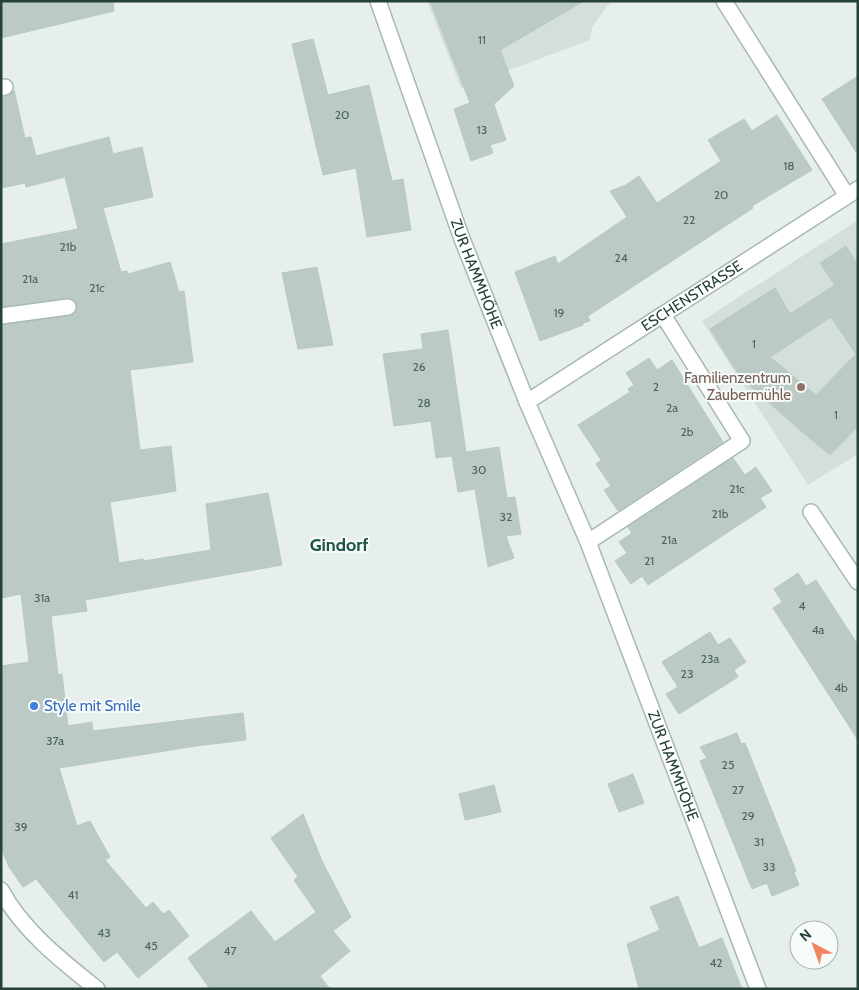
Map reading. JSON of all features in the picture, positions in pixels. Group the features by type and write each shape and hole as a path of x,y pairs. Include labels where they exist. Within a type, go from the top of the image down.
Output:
{"street":[{"name":"ZUR HAMMHÖHE","path":"378,1 462,239 527,402 588,542 758,989"},
{"path":"724,1 853,192"},
{"name":"ESCHENSTRASSE","path":"527,402 853,192"},
{"path":"1,316 68,307"},
{"path":"588,542 742,441 663,316"},
{"path":"811,512 858,582"},
{"path":"1,890 6,912 97,989"}],"shaded area":[{"path":"427,1 614,1 608,5 592,27 590,40 461,88"},
{"name":"Familienzentrum Zaubermühle","path":"858,220 858,454 808,485 702,321"}],"building":[{"path":"1,1 113,1 114,11 1,38"},
{"path":"430,1 584,1 500,50 514,86 494,104 506,140 490,145 493,153 471,161 454,109 470,103"},
{"path":"313,39 328,95 369,85 392,181 403,179 411,230 367,237 356,168 323,175 292,44"},
{"path":"858,76 858,155 822,99"},
{"path":"14,90 25,138 31,137 36,156 109,137 113,154 142,147 153,197 103,208 121,272 127,271 128,274 170,262 179,292 184,291 193,362 130,370 140,450 171,446 176,491 110,502 119,563 143,559 144,561 211,550 206,504 268,493 282,565 85,600 87,611 51,616 58,675 62,674 68,726 92,722 93,731 243,713 246,740 59,768 77,826 90,821 110,857 105,860 146,908 153,902 163,914 169,910 189,936 138,978 117,952 104,962 36,879 23,887 9,867 1,848 1,666 29,662 21,594 1,598 1,325 69,316 77,310 75,301 71,298 1,307 1,244 78,229 65,177 26,187 25,183 1,188 1,97 8,96"},
{"path":"777,115 812,170 752,206 753,208 588,316 590,321 540,341 515,272 555,256 558,264 627,217 610,191 626,185 639,176 657,203 721,161 708,140 744,119 752,131"},
{"path":"846,246 858,265 858,426 830,455 740,377 710,329 775,288 790,314 835,285 820,263","holes":["831,317 856,354 816,395 770,357"]},
{"path":"317,267 333,345 298,349 282,273"},
{"path":"448,330 466,452 499,447 507,498 515,497 521,534 506,536 514,558 488,567 475,489 458,492 452,456 436,458 431,421 394,426 383,354 423,349 421,334"},
{"path":"649,358 657,370 672,360 723,442 618,511 604,490 611,486 596,464 601,460 578,425 630,392 628,389 634,385 626,373"},
{"path":"733,458 745,475 756,467 772,491 760,498 766,507 648,585 642,576 631,584 615,561 627,553 619,542 632,533 628,527"},
{"path":"798,573 806,586 816,580 858,645 858,740 773,608 782,602 774,589"},
{"path":"710,632 718,645 730,638 746,662 734,670 738,677 679,714 666,694 678,687 662,662"},
{"path":"737,733 741,744 745,743 796,871 794,872 799,885 772,896 767,883 752,889 700,761 707,758 700,747"},
{"path":"633,774 644,803 619,812 608,784"},
{"path":"494,785 501,812 465,820 459,794"},
{"path":"303,814 322,861 351,917 333,931 350,951 320,976 330,989 210,989 188,958 251,911 275,942 316,912 294,880 298,877 271,838"},
{"path":"678,896 699,948 722,938 742,989 639,989 627,944 660,930 650,907"}],"place":[{"name":"Familienzentrum Zaubermühle","path":"801,387"},
{"name":"Style mit Smile","path":"34,706"}],"district":[{"name":"Gindorf","path":"339,545"}]}
